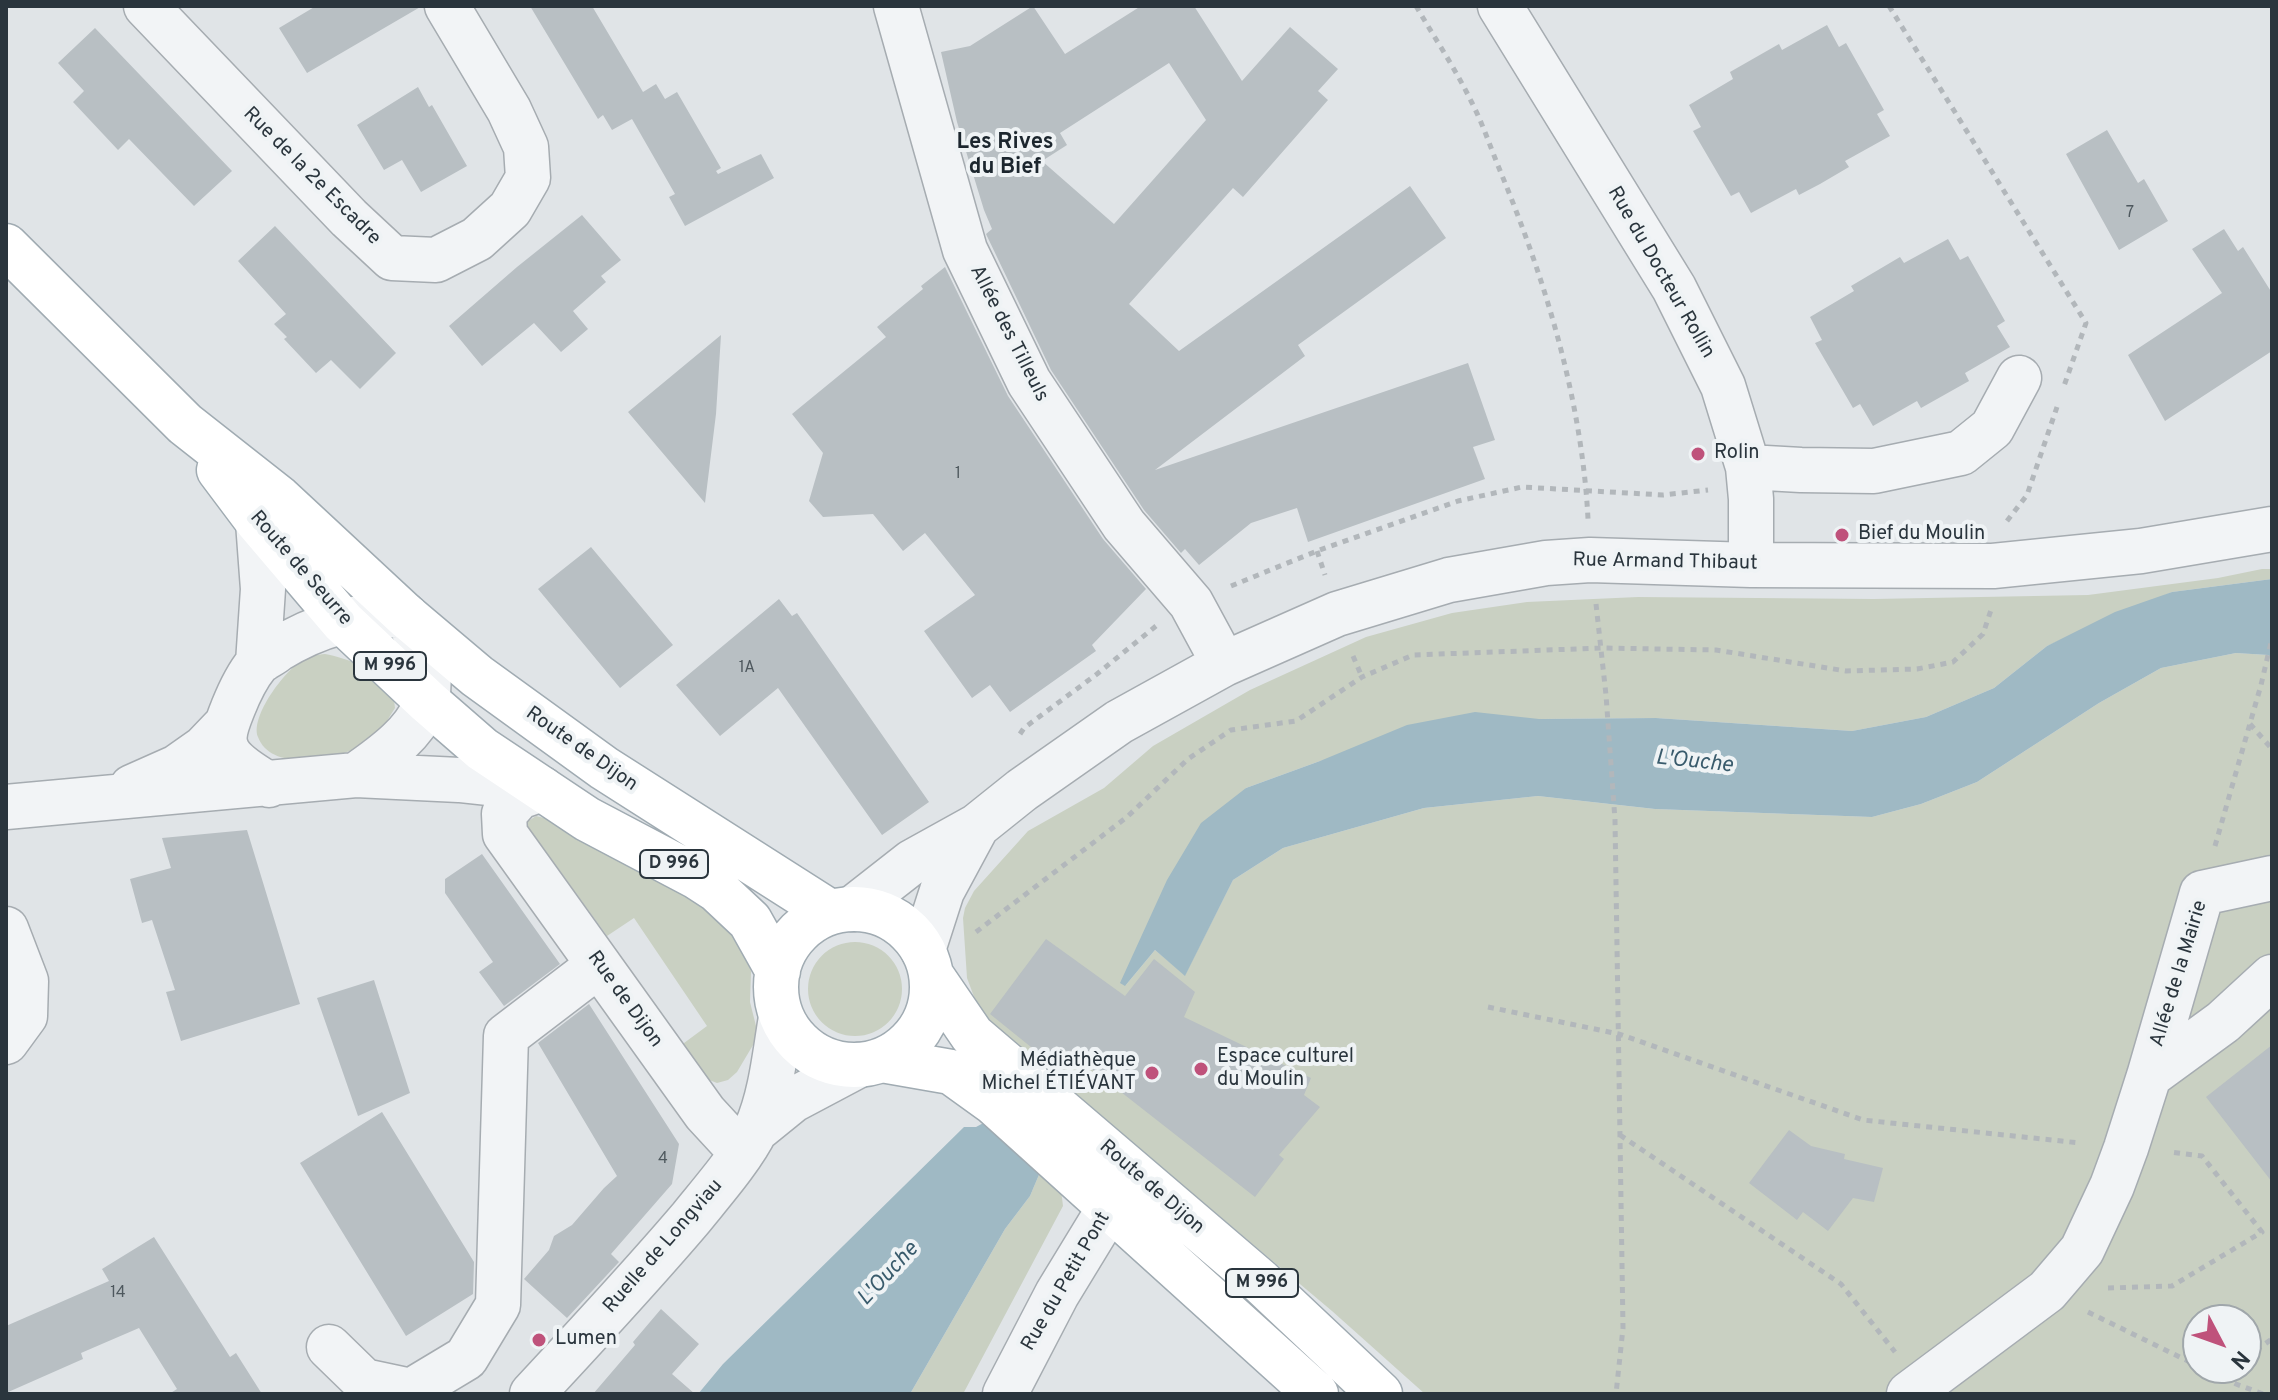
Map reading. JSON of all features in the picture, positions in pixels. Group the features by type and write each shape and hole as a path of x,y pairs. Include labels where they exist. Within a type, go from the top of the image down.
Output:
{"main road":[{"name":"Route de Seurre","path":"6,246 185,424 279,498 350,564"},
{"name":"Route de Seurre","path":"185,424 258,522 343,622 482,749 542,789"},
{"name":"Route de Dijon","path":"350,564 477,676 562,738 672,812 841,910"},
{"name":"D 996","path":"542,789 587,819 717,890 750,921 778,971"},
{"path":"841,910 873,911 893,919 911,932 928,963 931,1002 922,1026 905,1046 870,1062 834,1063 812,1053 794,1037 781,1017 776,994 784,951 796,934 812,921 841,910"},
{"name":"Route de Dijon","path":"928,963 961,1053 994,1103 1260,1281 1380,1394"},
{"name":"Route de Dijon","path":"870,1062 961,1053"},
{"name":"Route de Dijon","path":"1125,1192 1316,1394"}],"street":[{"name":"Rue de la 2e Escadre","path":"146,6 349,218 392,258 436,260 477,239 510,209 528,178 526,147 509,110 447,6"},
{"name":"Allée des Tilleuls","path":"896,6 965,250 1029,382 1124,525 1191,603 1224,664"},
{"name":"Rue du Docteur Rollin","path":"1500,6 1674,288 1723,386 1750,483 1751,565"},
{"path":"1750,483 1801,470 1874,471 1961,453 1992,428 2019,378"},
{"path":"258,522 263,589 258,663 239,694 227,724 225,743 231,756 269,785"},
{"name":"Rue Armand Thibaut","path":"841,910 912,862 977,826 1022,790 1119,722 1224,664 1337,614 1449,580 1546,563 1590,560 1751,565 1993,566 2141,551 2272,529"},
{"path":"258,663 312,632 343,622 385,614 406,616 418,636 428,668 428,702 418,720 390,752 356,775"},
{"path":"108,798 177,767 204,748 227,724"},
{"path":"6,807 356,775 459,780 542,789"},
{"name":"Rue de Dijon","path":"542,789 519,797 504,814 505,834 705,1113 748,1141"},
{"name":"Rue Armand Thibaut","path":"928,963 942,891 977,826"},
{"name":"Allée de la Mairie","path":"1915,1390 2047,1291 2082,1250 2126,1148 2202,893 2272,878"},
{"path":"6,929 26,981 25,1016 6,1042"},
{"path":"329,1347 364,1381 411,1391 466,1358 498,1305 506,1036 599,965"},
{"name":"Allée de la Mairie","path":"2149,1076 2223,1022 2272,977"},
{"name":"Ruelle de Longviau","path":"532,1394 649,1268 721,1182 748,1141 770,1082 781,1017"},
{"name":"Ruelle de Longviau","path":"748,1141 793,1100 870,1062"},
{"name":"Rue du Petit Pont","path":"1005,1394 1057,1294 1125,1192"}],"path":[{"path":"1416,6 1471,100 1542,279 1561,348 1587,491 1590,560 1602,648 1615,820 1623,1328 1616,1394"},
{"path":"928,963 1042,884 1127,817 1188,759 1231,730 1296,721 1362,677 1413,655 1602,648 1716,650 1846,671 1917,669 1953,662 1983,634 1993,603 1997,534 2027,495 2086,323 1889,6"},
{"path":"1587,491 1663,495 1750,483"},
{"path":"2202,893 2272,638"},
{"path":"2250,724 2272,749"},
{"path":"1488,1007 1619,1034 1863,1120 2202,1156 2262,1232 2172,1286 2047,1291"},
{"path":"1619,1135 1841,1284 1915,1390"},
{"path":"2047,1291 2182,1358"},
{"path":"2238,1384 2263,1394"}],"shaded area":[{"path":"2272,569 2272,579 2172,592 2047,646 1994,688 1926,717 1852,731 1656,718 1539,719 1320,761 1246,788 1125,986 1155,950 1185,975 1233,880 1283,848 1424,808 1538,796 1655,809 1872,817 1921,804 1977,782 2099,703 2161,668 2236,653 2268,655 2272,658 2272,1394 1425,1394 1332,1311 985,1019 967,978 965,908 974,891 1028,831 1104,788 1153,746 1250,690 1366,637 1452,613 1527,602 1638,597 1874,599 2088,595"},
{"path":"325,654 352,662 380,676 392,689 395,708 377,735 358,748 309,760 278,756 266,749 258,737 257,728 264,706 278,684 302,660"},
{"path":"536,816 561,822 714,905 749,953 750,1002 756,1040 737,1072 728,1080 717,1083 704,1078 680,1046 707,1026 634,918 607,936 528,827 527,822"},
{"path":"855,942 873,946 888,956 898,971 902,989 898,1007 888,1022 873,1032 855,1036 837,1032 822,1022 812,1007 808,989 812,971 822,956 837,946"},
{"path":"1041,1170 1061,1190 1063,1206 963,1394 910,1394 1005,1229 1030,1196"}],"water":[{"name":"L'Ouche","path":"2272,579 2272,658 2268,655 2236,653 2161,668 2099,703 1977,782 1921,804 1872,817 1655,809 1538,796 1424,808 1283,848 1233,880 1185,976 1155,950 1125,986 1120,983 1167,880 1201,823 1246,788 1407,725 1475,712 1539,719 1656,718 1852,731 1926,717 1994,688 2047,646 2115,612 2172,592"},
{"name":"L'Ouche","path":"989,1120 1041,1170 1030,1196 1005,1229 910,1394 698,1394 723,1364 964,1127 976,1127"}],"building":[{"path":"316,6 422,6 307,73 279,28"},
{"path":"530,6 592,6 643,92 656,84 665,99 677,92 721,168 716,171 718,174 761,154 774,178 685,226 669,197 675,194 632,119 612,130 603,115 598,119"},
{"path":"1033,6 1065,54 1141,6 1194,6 1242,81 1290,27 1338,69 1318,91 1328,100 1243,197 1233,188 1129,304 1179,351 1410,186 1446,238 1298,345 1305,356 1155,470 1468,363 1495,440 1473,447 1485,479 1308,542 1297,508 1251,523 1199,565 1185,549 1181,553 1144,510 1051,370 986,234 992,229 957,122 941,52 970,46","holes":["1169,63 1206,120 1114,224 1042,161 1067,145 1060,133"]},
{"path":"1827,25 1839,47 1846,43 1884,110 1877,114 1890,136 1845,161 1849,167 1820,184 1799,195 1796,189 1751,213 1739,192 1731,196 1693,131 1701,127 1689,105 1733,79 1730,72 1779,44 1782,50"},
{"path":"95,28 232,171 194,206 129,139 118,150 73,102 84,91 58,63"},
{"path":"418,87 429,107 432,105 467,166 421,192 402,160 384,170 357,125"},
{"path":"2107,130 2138,183 2144,179 2168,221 2119,250 2066,154"},
{"path":"582,215 621,260 601,276 606,282 573,311 588,329 561,352 534,323 482,366 449,326"},
{"path":"275,226 396,353 360,389 331,360 316,373 274,324 286,314 238,261"},
{"path":"2224,229 2238,251 2243,247 2272,293 2272,351 2165,421 2128,355 2222,293 2192,249"},
{"path":"1948,239 1960,260 1968,256 2005,321 1997,326 2010,347 1965,373 1969,381 1921,408 1917,401 1873,426 1860,404 1853,408 1815,343 1822,340 1810,317 1854,291 1851,286 1900,257 1904,263"},
{"path":"945,267 1008,396 1103,539 1146,589 1092,645 1096,651 1010,712 990,685 972,698 924,631 975,595 925,533 903,551 873,514 823,517 809,501 823,453 792,414 886,337 877,327"},
{"path":"721,335 716,414 705,503 628,412"},
{"path":"591,547 673,645 620,688 538,589"},
{"path":"779,599 792,616 797,613 929,802 882,835 778,688 720,736 676,685"},
{"path":"247,830 300,1004 181,1041 166,992 175,990 152,920 142,923 130,879 171,868 162,838"},
{"path":"482,854 560,964 504,1006 479,972 493,962 445,893 445,879"},
{"name":"Espace culturel du Moulin","path":"1046,939 1125,996 1154,959 1195,992 1184,1017 1311,1078 1304,1095 1320,1107 1279,1155 1284,1159 1255,1197 1075,1056 1062,1072 990,1014"},
{"path":"374,980 410,1093 358,1116 317,998"},
{"path":"589,1004 679,1144 672,1184 611,1254 619,1262 567,1318 524,1279 549,1250 554,1236 572,1225 617,1176 538,1043"},
{"path":"2272,1045 2272,1182 2206,1097"},
{"path":"382,1112 474,1262 473,1294 406,1336 300,1163"},
{"path":"1789,1130 1811,1146 1845,1154 1844,1159 1883,1168 1874,1202 1853,1198 1828,1231 1803,1212 1797,1220 1749,1183"},
{"path":"154,1237 230,1357 236,1353 262,1394 169,1394 177,1389 139,1328 81,1353 83,1359 6,1393 6,1326 109,1281 102,1269"},
{"path":"661,1309 699,1344 672,1374 695,1394 593,1394 635,1345 633,1342"}],"place":[{"name":"Rolin","path":"1698,454"},
{"name":"Bief du Moulin","path":"1842,535"},
{"name":"Espace culturel du Moulin","path":"1201,1069"},
{"name":"Médiathèque Michel ÉTIÉVANT","path":"1152,1073"},
{"name":"Lumen","path":"539,1340"}],"district":[{"name":"Les Rives du Bief","path":"1005,156"}]}
